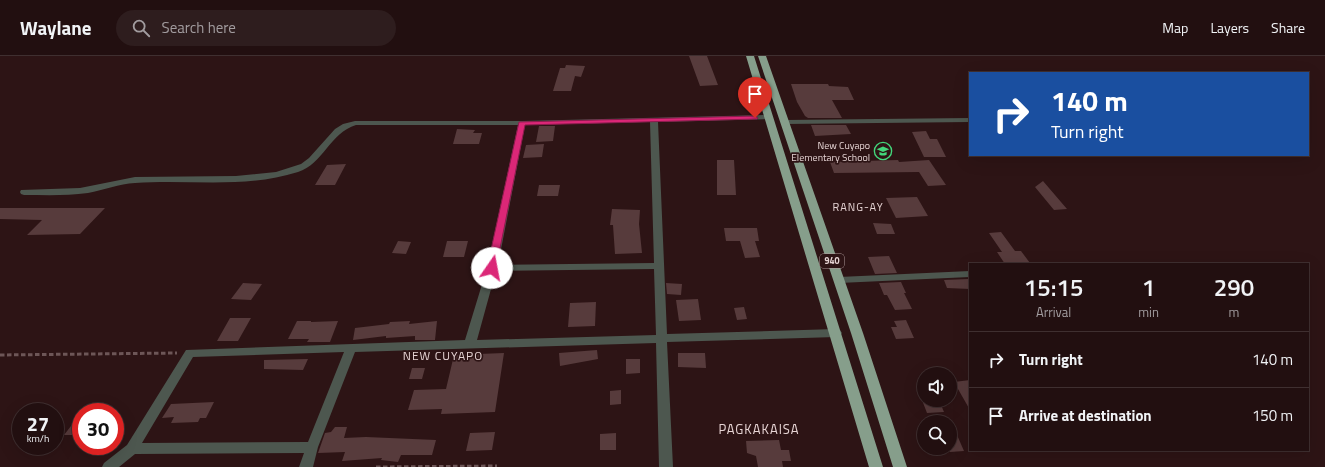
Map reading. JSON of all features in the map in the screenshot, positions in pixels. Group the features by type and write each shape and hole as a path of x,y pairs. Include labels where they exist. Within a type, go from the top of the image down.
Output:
{"highway":[{"name":"940","path":"750,56 876,467"},
{"name":"940","path":"762,56 839,280 900,467"}],"street":[{"path":"24,192 88,190 130,180 247,178 283,174 298,170 311,163 337,131 344,126 355,123 522,123 769,117"},
{"path":"654,120 666,467"},
{"path":"785,122 969,120"},
{"path":"470,344 492,268 522,123"},
{"path":"492,268 658,266"},
{"path":"839,280 969,274"},
{"path":"109,467 132,449 190,353 836,333"},
{"path":"306,467 312,447 351,348"},
{"path":"132,449 312,447"}],"path":[{"path":"0,355 190,353"},
{"path":"376,467 497,466"}],"building":[{"path":"689,56 707,56 718,85 700,86"},
{"path":"566,65 585,66 581,77 575,76 571,91 553,91 560,68 565,68"},
{"path":"791,84 828,84 829,86 848,87 854,100 832,100 842,118 808,118 805,116 797,102"},
{"path":"811,125 846,125 851,134 815,136"},
{"path":"539,126 555,126 553,141 536,142"},
{"path":"457,129 475,130 473,133 482,133 479,144 453,144"},
{"path":"926,131 930,139 937,139 946,157 924,157 912,132"},
{"path":"544,144 542,157 523,158 526,145"},
{"path":"717,160 734,160 736,195 717,195"},
{"path":"898,160 899,162 929,160 946,185 928,186 919,172 834,173 830,162"},
{"path":"346,164 335,185 315,185 327,165"},
{"path":"1043,181 1067,209 1054,210 1035,187"},
{"path":"539,185 560,185 558,196 537,196"},
{"path":"917,197 928,216 896,218 886,198"},
{"path":"0,208 105,208 80,234 27,235 42,220 0,219"},
{"path":"612,209 640,210 639,224 642,253 615,254 613,225 610,225"},
{"path":"873,223 891,224 895,234 877,234"},
{"path":"724,228 757,228 759,241 755,241 760,257 745,258 740,241 726,241"},
{"path":"1001,232 1015,251 1021,251 1030,263 1004,263 997,252 1002,252 989,233"},
{"path":"398,241 411,242 406,254 392,253"},
{"path":"447,241 468,241 464,257 443,257"},
{"path":"889,256 897,273 875,274 868,257"},
{"path":"968,279 969,289 947,288 944,280"},
{"path":"901,282 906,293 904,293 912,309 895,310 887,295 884,295 879,283"},
{"path":"243,283 262,284 251,300 231,299"},
{"path":"666,283 682,284 681,295 667,294"},
{"path":"698,299 701,320 679,321 676,300"},
{"path":"596,302 595,326 568,327 570,303"},
{"path":"744,307 747,319 737,320 734,308"},
{"path":"230,318 251,318 238,341 217,341"},
{"path":"906,320 914,338 896,339 891,327 897,327 894,321"},
{"path":"297,321 338,321 330,342 307,342 309,339 288,339"},
{"path":"410,321 409,324 437,321 435,340 415,340 415,336 386,338 386,336 353,340 355,328 389,324 390,322"},
{"path":"597,350 598,359 560,366 559,353"},
{"path":"504,353 495,412 441,414 442,409 408,410 414,390 446,389 454,355"},
{"path":"678,353 705,353 706,368 678,367"},
{"path":"308,359 303,370 264,369 264,360"},
{"path":"626,359 640,359 640,373 626,374"},
{"path":"412,368 425,368 422,379 409,379"},
{"path":"969,380 969,408 957,387 957,382"},
{"path":"621,390 621,404 610,405 610,391"},
{"path":"214,402 206,418 200,418 198,422 171,423 174,417 162,418 171,404"},
{"path":"925,407 942,407 944,412 927,413"},
{"path":"72,425 72,435 64,435"},
{"path":"335,427 347,427 344,438 366,437 436,440 432,455 401,455 398,462 381,460 382,458 342,461 345,452 318,453 325,433 331,432"},
{"path":"495,432 492,450 466,451 470,433"},
{"path":"616,433 616,450 600,450 600,434"},
{"path":"957,435 964,451 957,452"},
{"path":"779,440 781,450 789,450 791,461 782,461 783,467 758,467 756,456 747,453 746,441"}],"place":[{"name":"New Cuyapo Elementary School","path":"883,151"}],"district":[{"name":"RANG-AY","path":"858,207"},
{"name":"NEW CUYAPO","path":"443,356"},
{"name":"PAGKAKAISA","path":"759,429"}],"route":[{"path":"492,268 522,123 755,118"}]}
